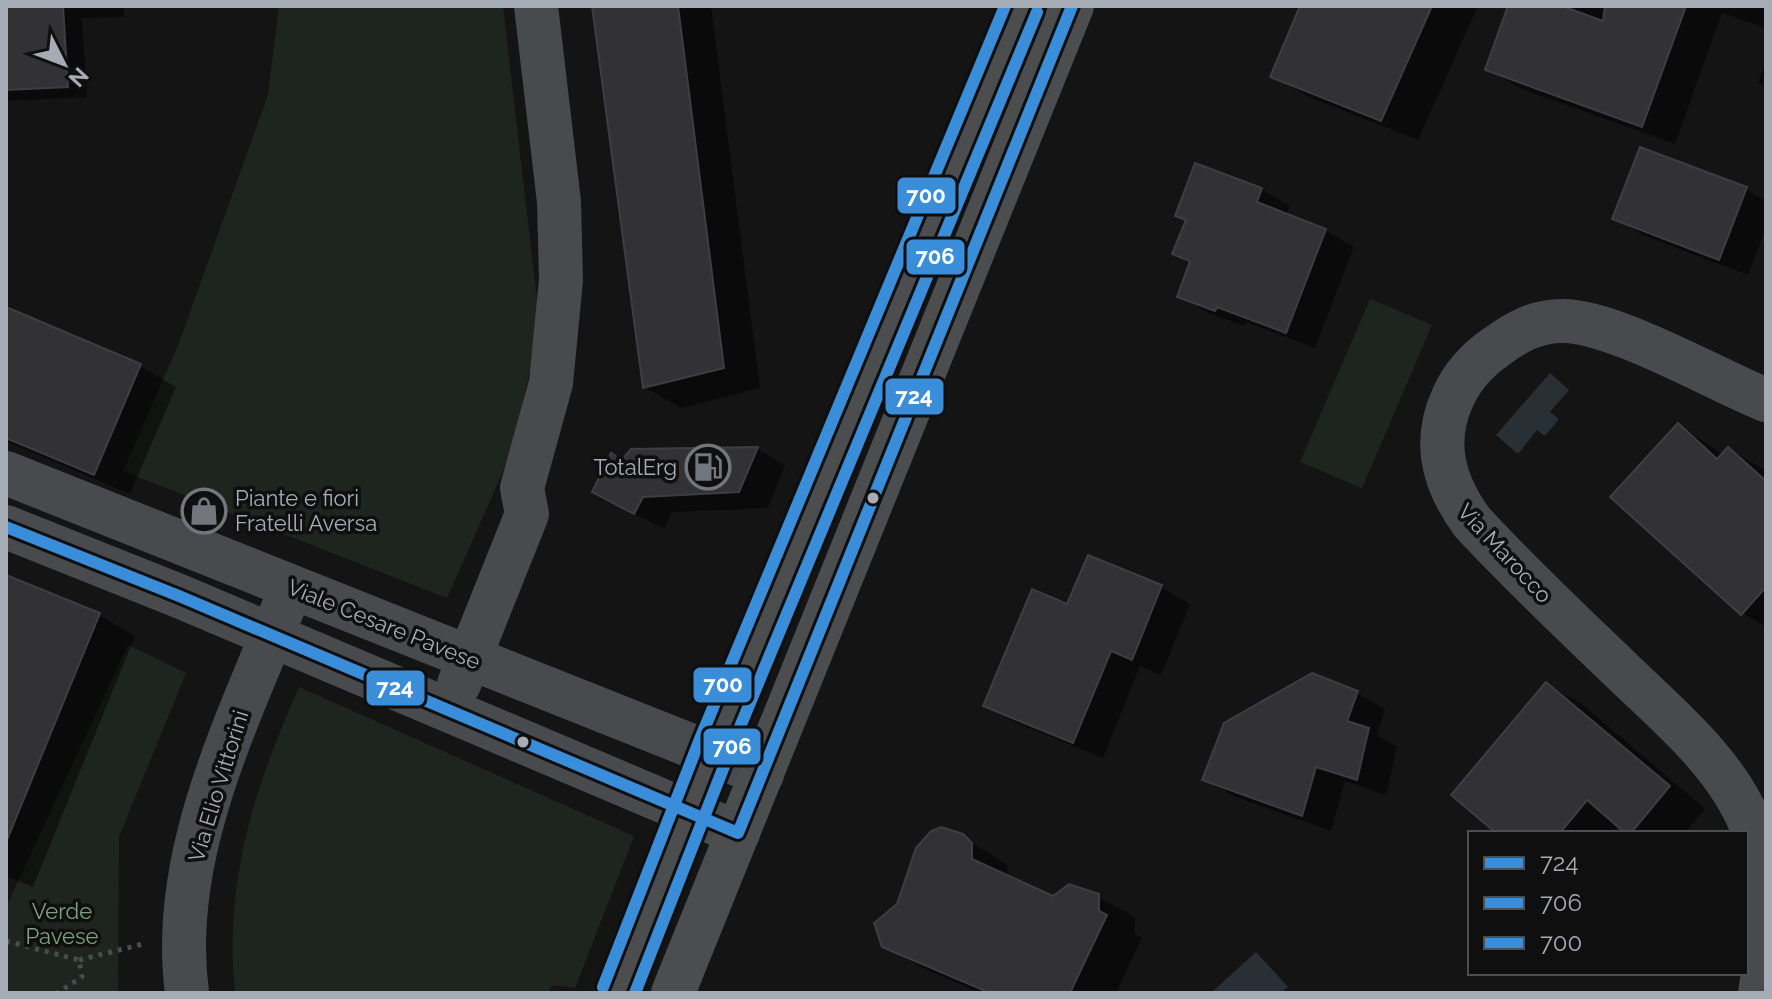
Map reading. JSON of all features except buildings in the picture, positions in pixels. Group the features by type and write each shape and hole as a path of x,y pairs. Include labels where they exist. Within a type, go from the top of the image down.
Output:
{"main road":[{"path":"618,993 686,811 860,406 1022,6"},
{"path":"673,993 1072,6"}],"street":[{"path":"447,712 527,514 522,488 551,383 559,322 559,202 536,6"},
{"name":"Via Marocco","path":"1760,993 1765,937 1764,879 1757,842 1740,801 1692,739 1472,522 1450,488 1442,441 1451,401 1474,365 1522,329 1553,321 1566,320 1603,329 1766,400"},
{"name":"Viale Cesare Pavese","path":"6,473 762,774"},
{"path":"6,527 272,635 447,712 738,833"},
{"name":"Via Elio Vittorini","path":"187,993 184,927 196,848 226,750 292,587"}],"path":[{"path":"6,941 79,960 143,944"},
{"path":"57,993 82,977 79,960"}],"green space":[{"path":"279,6 503,6 540,326 512,451 447,598 123,471 179,343 268,95"},
{"path":"1370,299 1432,325 1362,488 1300,462"},
{"name":"Verde Pavese","path":"128,645 186,673 119,837 118,993 6,993 6,907"},
{"path":"299,687 634,836 575,988 552,985 548,993 235,993 234,912 246,836 268,762"}],"shaded area":[{"path":"1550,373 1569,390 1550,412 1559,419 1545,436 1537,430 1518,454 1496,435"},
{"path":"1256,952 1288,987 1281,993 1211,993"}],"transit line":[{"name":"700","path":"603,987 700,739 1005,6"},
{"name":"724","path":"6,527 179,596 738,833 1072,6"},
{"name":"706","path":"635,993 730,751 1037,12"}],"place":[{"name":"TotalErg","path":"708,467"},
{"name":"Piante e fiori Fratelli Aversa","path":"204,511"}]}
